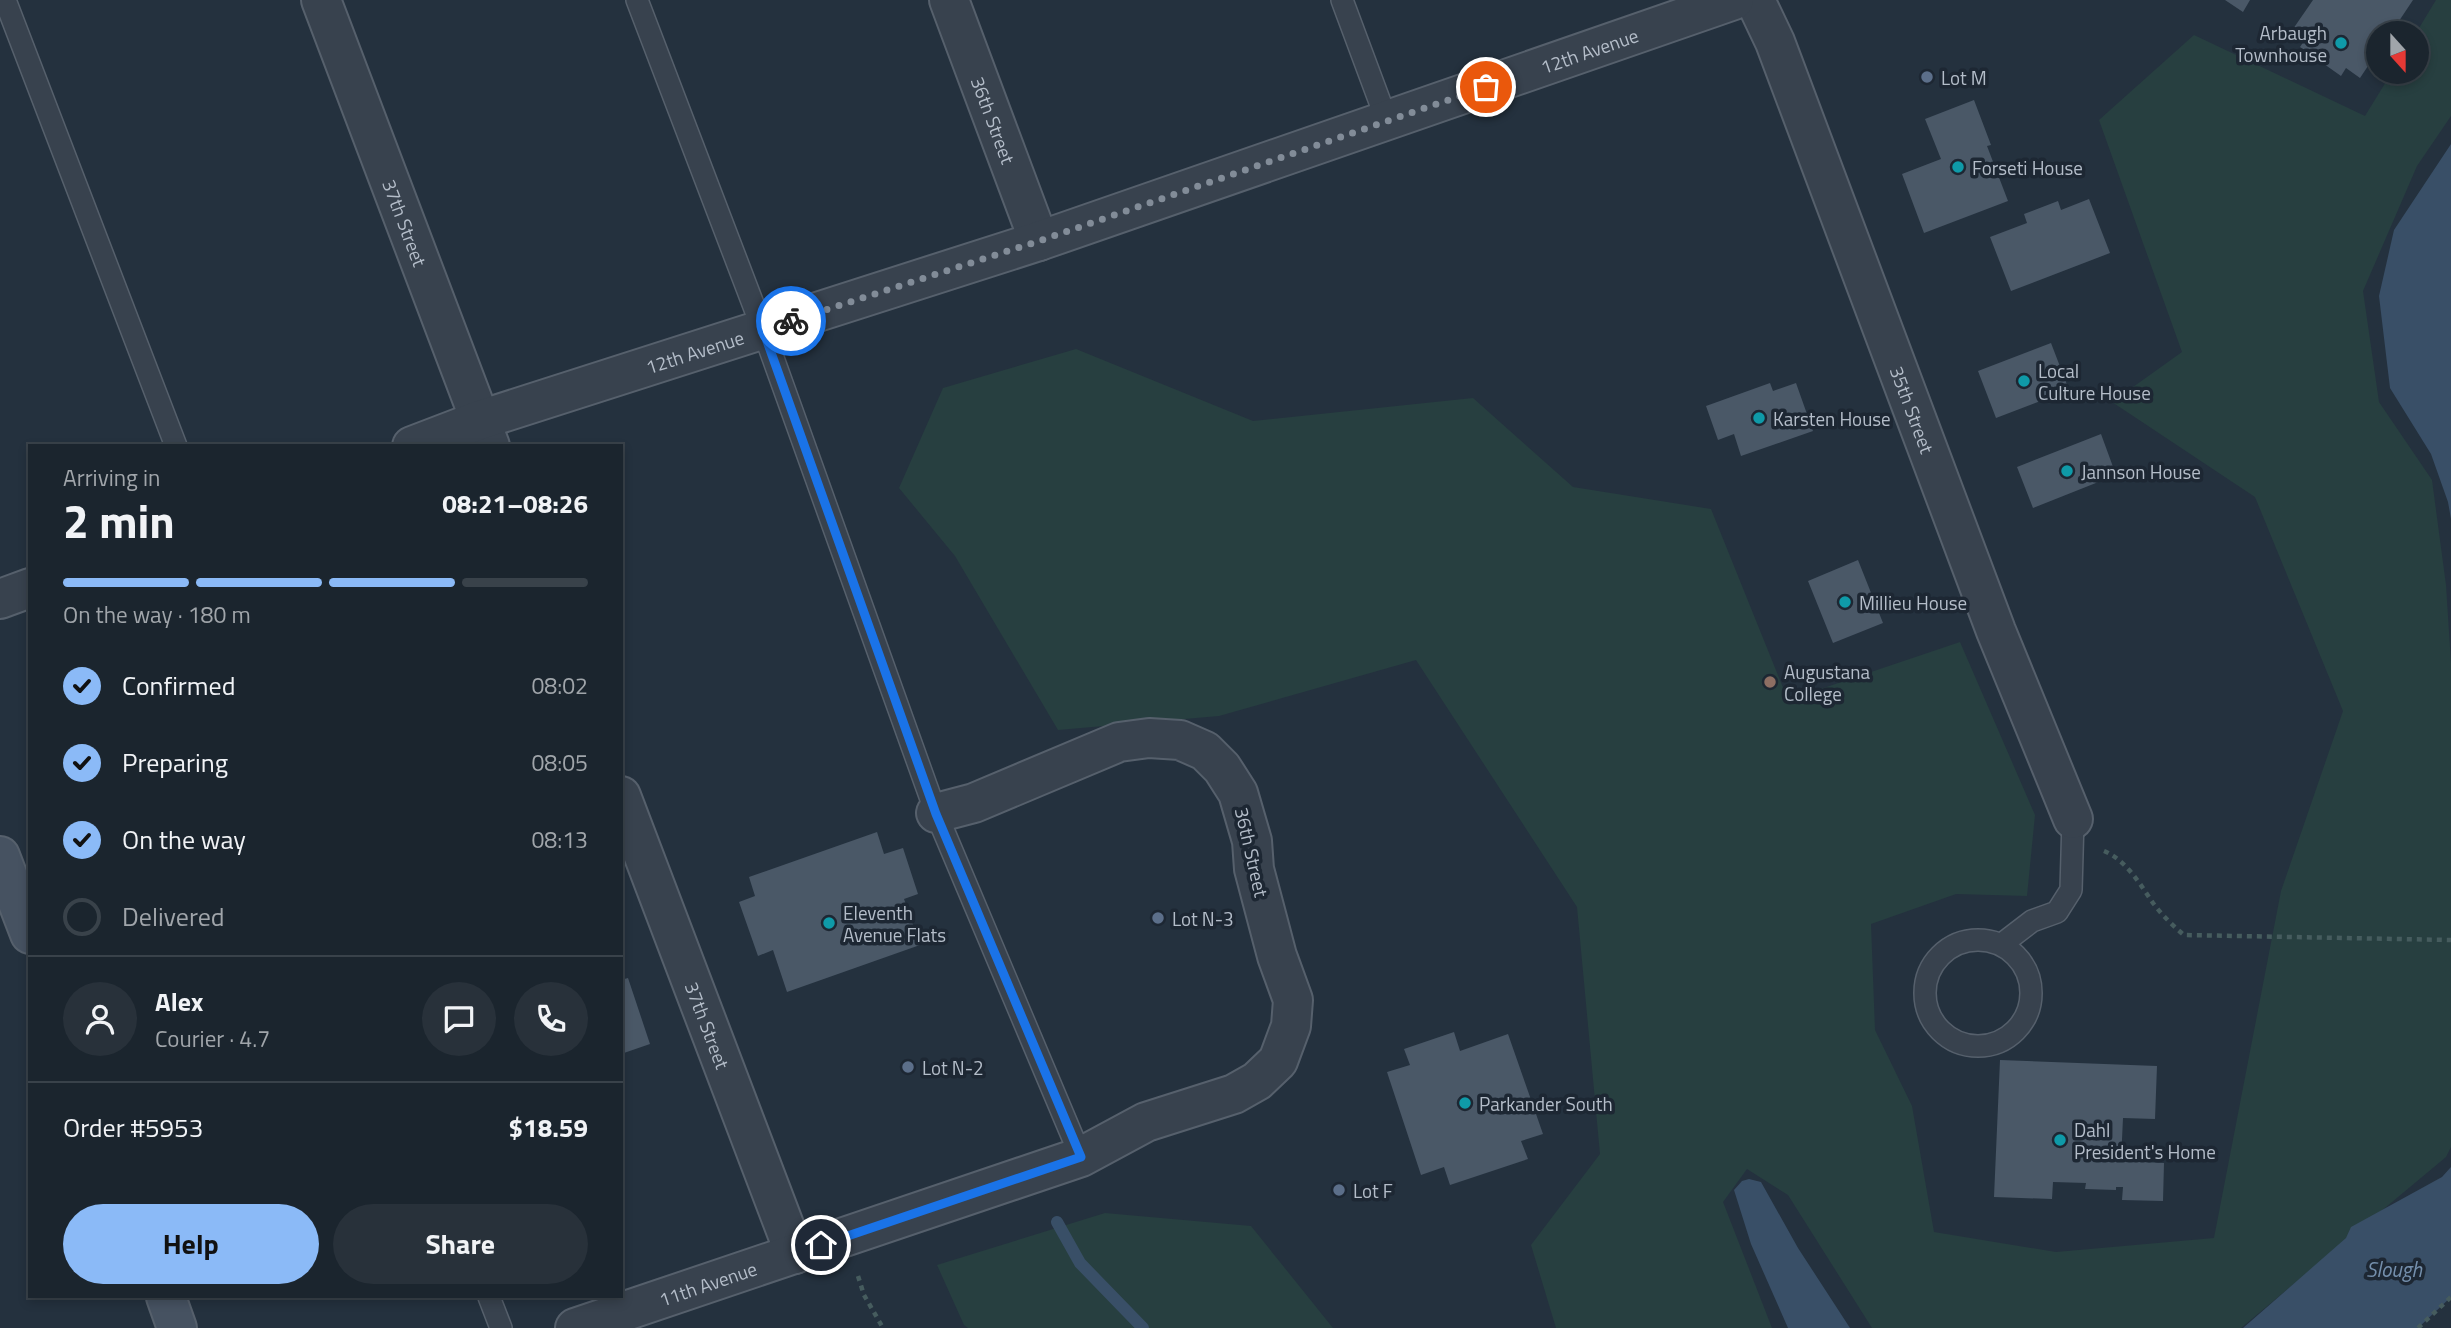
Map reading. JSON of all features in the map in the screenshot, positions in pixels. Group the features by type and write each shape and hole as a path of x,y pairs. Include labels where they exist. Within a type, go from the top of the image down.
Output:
{"street":[{"name":"37th Street","path":"321,0 485,433"},
{"name":"36th Street","path":"949,0 1039,241"},
{"name":"12th Avenue","path":"423,444 485,433 763,330 1039,241 1734,0"},
{"name":"35th Street","path":"1755,0 1775,43 1992,618 2073,819"},
{"path":"0,599 28,589"},
{"name":"36th Street","path":"936,814 974,803 1119,742 1149,738 1180,740 1205,751 1222,768 1238,793 1252,841 1254,869 1277,956 1293,1000 1291,1026 1278,1061 1257,1081 1234,1094"},
{"name":"37th Street","path":"623,801 795,1254"},
{"path":"0,856 28,929"},
{"name":"11th Avenue","path":"575,1328 1081,1157 1146,1122 1234,1094"},
{"path":"166,1298 177,1328"}],"lane":[{"path":"5,0 175,444"},
{"path":"637,0 763,330 936,814 1081,1157"},
{"path":"1342,0 1387,121"},
{"path":"2002,944 2032,921 2057,912 2071,890 2073,819"},
{"path":"1984,940 2002,944 2020,960 2027,972 2031,990 2030,1005 2023,1022 1997,1043 1987,1045 1968,1045 1947,1037 1932,1022 1924,997 1927,975 1948,948 1965,941 1984,940"},
{"path":"489,1298 502,1328"}],"path":[{"path":"2098,848 2111,853 2138,880 2154,905 2184,935 2451,940"},
{"path":"846,1235 864,1295 883,1328"},
{"path":"2418,1328 2451,1297"}],"green space":[{"path":"2436,0 2451,0 2451,116 2417,166 2363,291 2379,402 2432,480 2446,585 2451,663 2451,1147 2446,1157 2241,1328 1872,1328 1788,1195 1747,1169 1723,1202 1772,1328 1556,1328 1531,1245 1600,1154 1577,907 1416,660 1219,716 1058,730 955,556 899,488 943,388 1076,349 1253,421 1473,398 1573,487 1711,509 1788,700 1960,642 2035,815 2027,896 1956,894 1871,924 1875,1030 1912,1106 1934,1232 2056,1252 2214,1238 2281,891 2343,711 2255,497 2112,402 2182,352 2099,120 2194,35 2365,116 2385,84 2429,84 2429,21 2423,21"},
{"path":"1105,1213 1251,1226 1333,1328 968,1328 964,1325 937,1265"}],"water":[{"path":"2451,144 2451,519 2448,502 2431,454 2390,388 2379,296 2394,230"},
{"name":"Slough","path":"2451,1167 2451,1297 2418,1328 2243,1328 2346,1238 2351,1227 2442,1177"},
{"path":"1749,1179 1761,1182 1798,1248 1850,1328 1788,1328 1751,1244 1734,1190 1742,1181"}],"building":[{"name":"Arbaugh Townhouse","path":"2225,0 2250,0 2243,12"},
{"name":"Arbaugh Townhouse","path":"2313,0 2413,0 2399,21 2366,21 2366,69 2360,78 2346,68 2341,76 2300,47 2306,38 2293,29"},
{"name":"Forseti House","path":"1974,100 1991,145 1987,146 2008,201 1924,233 1902,174 1941,159 1925,119"},
{"path":"2089,199 2110,253 2011,291 1990,237 2027,223 2024,214 2058,201 2061,210"},
{"name":"Local Culture House","path":"2051,343 2069,390 1996,418 1978,371"},
{"name":"Karsten House","path":"1770,383 1773,391 1796,383 1813,431 1741,456 1734,434 1718,440 1706,406"},
{"name":"Jannson House","path":"2101,434 2116,475 2033,508 2017,467"},
{"name":"Millieu House","path":"1858,560 1883,623 1833,643 1808,581"},
{"name":"Eleventh Avenue Flats","path":"877,832 884,854 903,848 918,894 904,899 920,945 787,992 773,950 758,956 739,902 755,896 749,877"},
{"path":"628,978 650,1044 623,1053 623,979"},
{"name":"Parkander South","path":"1454,1032 1460,1051 1508,1034 1543,1134 1521,1141 1528,1159 1450,1185 1444,1167 1421,1175 1387,1072 1410,1065 1404,1049"},
{"name":"Dahl President's Home","path":"2000,1060 2157,1066 2155,1119 2123,1118 2121,1161 2164,1163 2163,1201 2122,1200 2123,1187 2116,1187 2116,1190 2085,1189 2086,1183 2053,1182 2052,1199 1994,1197"}],"waterway":[{"path":"1057,1222 1080,1263 1143,1328"}],"way so far":[{"path":"791,321 1039,241 1486,87"}],"place":[{"name":"Arbaugh Townhouse","path":"2341,43"},
{"name":"Lot M","path":"1927,77"},
{"name":"Forseti House","path":"1958,167"},
{"name":"Local Culture House","path":"2024,381"},
{"name":"Karsten House","path":"1759,418"},
{"name":"Jannson House","path":"2067,471"},
{"name":"Millieu House","path":"1845,602"},
{"name":"Augustana College","path":"1770,682"},
{"name":"Lot N-3","path":"1158,918"},
{"name":"Eleventh Avenue Flats","path":"829,923"},
{"name":"Lot N-2","path":"908,1067"},
{"name":"Parkander South","path":"1465,1103"},
{"name":"Dahl President's Home","path":"2060,1140"},
{"name":"Lot F","path":"1339,1190"}],"route":[{"path":"791,321 763,330 936,814 1081,1157 821,1245"}]}
